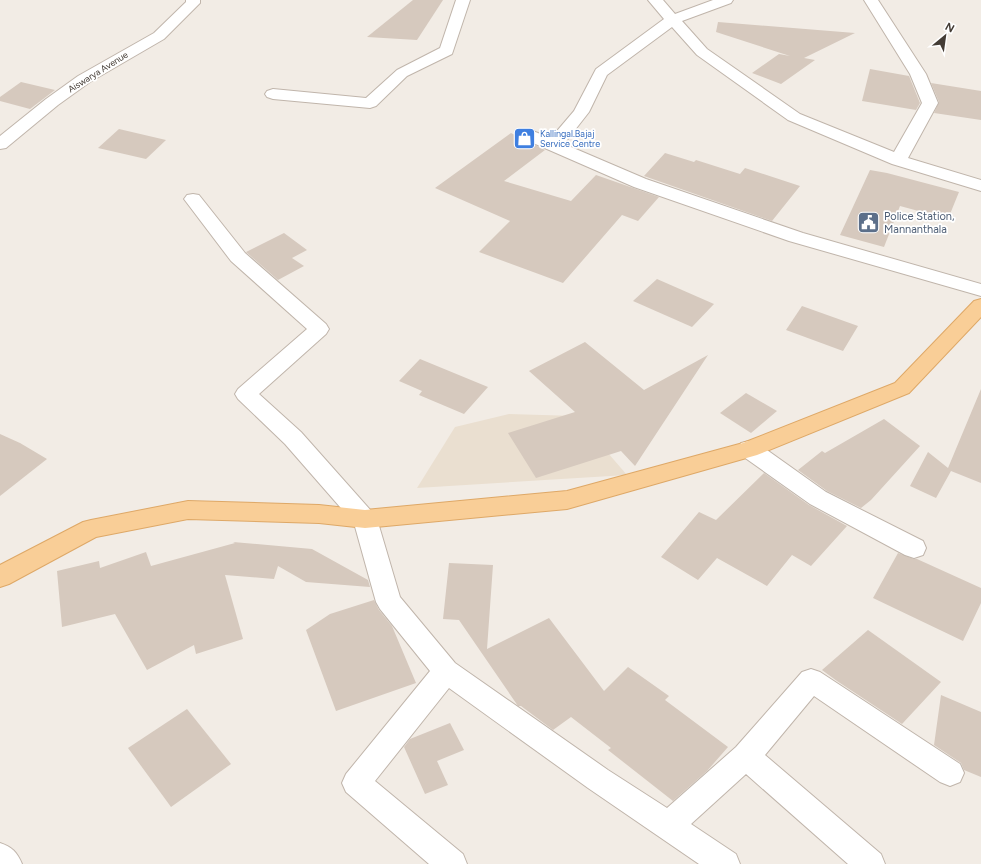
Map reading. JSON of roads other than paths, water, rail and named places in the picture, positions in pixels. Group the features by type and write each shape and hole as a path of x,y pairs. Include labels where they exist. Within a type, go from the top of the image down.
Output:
{"main road":[{"path":"0,577 91,529 188,510 319,514 365,519 567,500 749,449 902,388 981,305"}],"street":[{"name":"Aiswarya Avenue","path":"0,144 52,102 84,79 159,36 193,3 193,0"},
{"path":"273,94 370,103 402,73 447,51 463,0"},
{"path":"655,0 702,52 794,117 898,160 981,186"},
{"path":"554,146 581,112 601,72 672,20 726,0"},
{"path":"871,0 918,74 930,103 898,160"},
{"path":"530,135 640,184 788,235 981,290"},
{"path":"193,199 238,257 319,329 246,394 293,438 365,519 389,602 446,670 598,779 724,864"},
{"path":"749,449 818,498 914,548"},
{"path":"446,670 356,783 452,864"},
{"path":"668,826 746,756 811,680 950,773"},
{"path":"746,756 870,864"},
{"path":"0,857 7,864"}],"place":[{"name":"Kallingal.Bajaj Service Centre","path":"525,139"},
{"name":"Police Station, Mannanthala","path":"868,222"}]}
